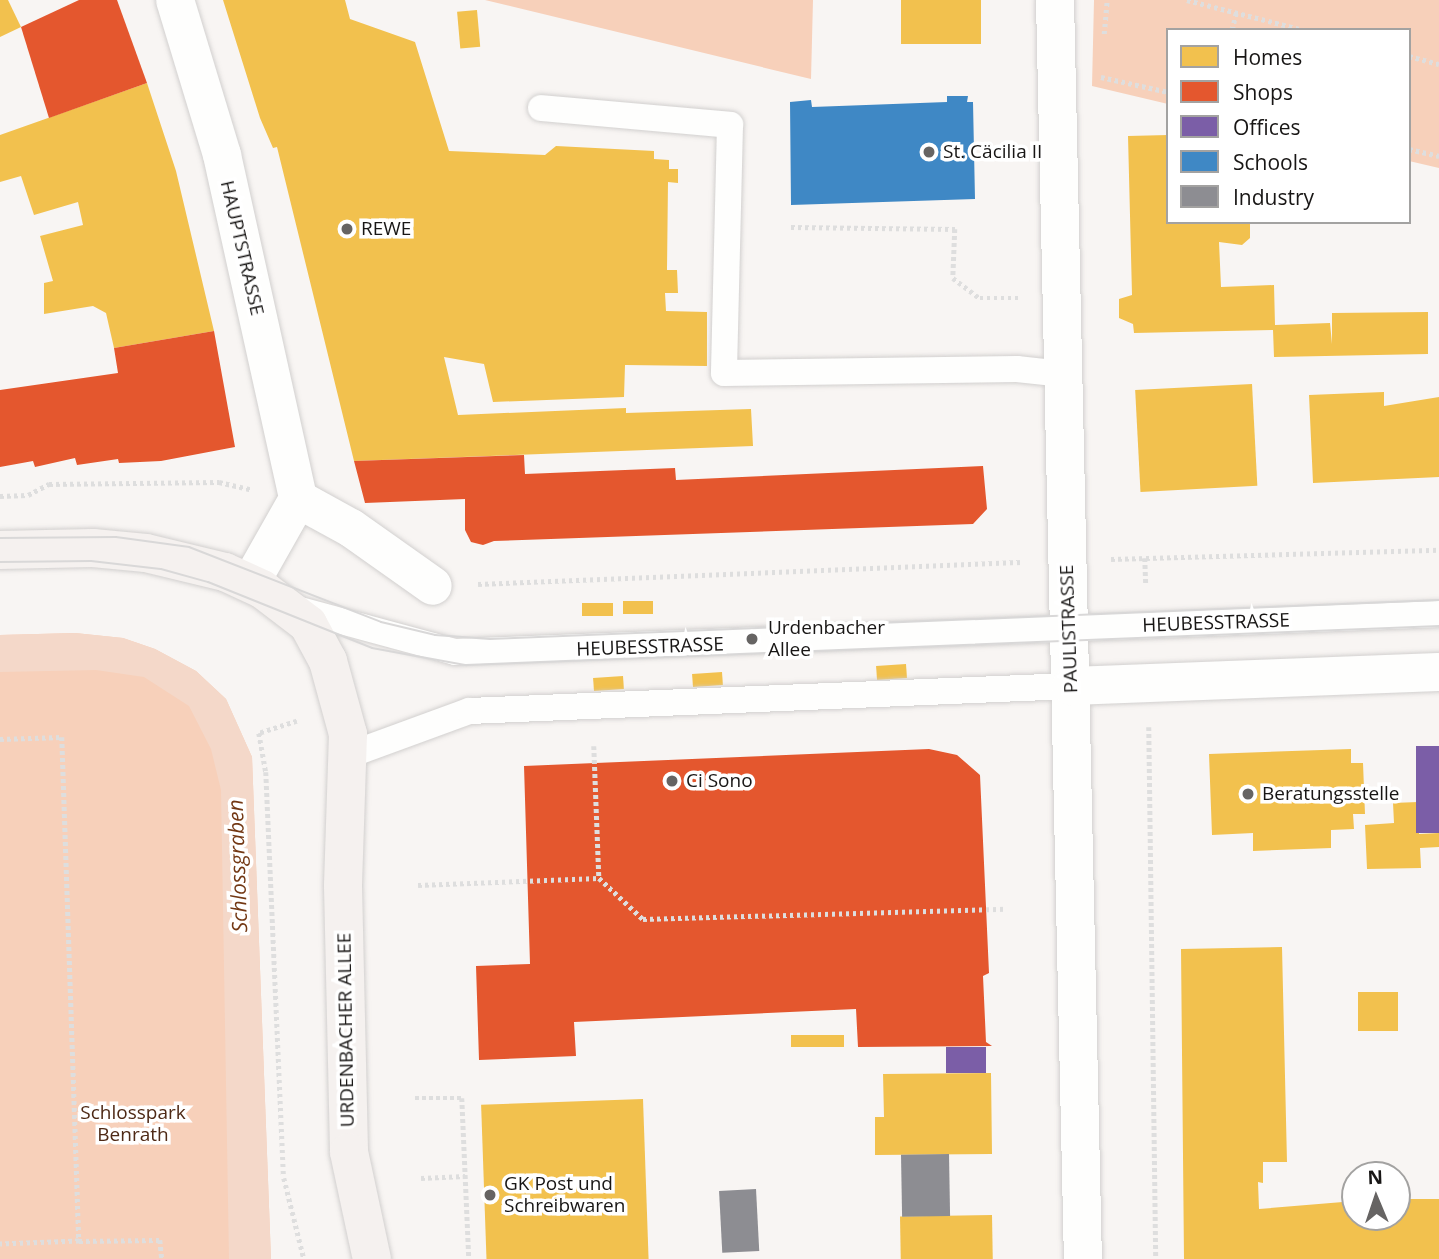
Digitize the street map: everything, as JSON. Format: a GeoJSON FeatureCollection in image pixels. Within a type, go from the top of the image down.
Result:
{"type":"FeatureCollection","features":[{"type":"Feature","properties":{"kind":"main road","name":"URDENBACHER ALLEE"},"geometry":{"type":"LineString","coordinates":[[0,550],[93,548],[146,553],[251,582],[308,624],[328,661],[348,734],[349,755],[343,886],[349,1152],[372,1259]]}},
{"type":"Feature","properties":{"kind":"street","name":"HAUPTSTRASSE"},"geometry":{"type":"LineString","coordinates":[[175,0],[222,155],[299,499]]}},
{"type":"Feature","properties":{"kind":"street","name":"PAULISTRASSE"},"geometry":{"type":"LineString","coordinates":[[1055,0],[1083,1259]]}},
{"type":"Feature","properties":{"kind":"street"},"geometry":{"type":"LineString","coordinates":[[251,582],[299,499],[351,528],[433,586]]}},
{"type":"Feature","properties":{"kind":"street"},"geometry":{"type":"LineString","coordinates":[[1071,686],[1439,672]]}},
{"type":"Feature","properties":{"kind":"lane"},"geometry":{"type":"LineString","coordinates":[[541,108],[730,125],[724,373],[1017,369],[1062,374]]}},
{"type":"Feature","properties":{"kind":"lane","name":"HEUBESSTRASSE"},"geometry":{"type":"LineString","coordinates":[[286,606],[455,652],[1439,614]]}},
{"type":"Feature","properties":{"kind":"lane"},"geometry":{"type":"LineString","coordinates":[[349,755],[469,711],[1071,686]]}},
{"type":"Feature","properties":{"kind":"path"},"geometry":{"type":"LineString","coordinates":[[1104,38],[1108,0]]}},
{"type":"Feature","properties":{"kind":"path"},"geometry":{"type":"LineString","coordinates":[[1186,0],[1296,28]]}},
{"type":"Feature","properties":{"kind":"path"},"geometry":{"type":"LineString","coordinates":[[1232,28],[1236,13]]}},
{"type":"Feature","properties":{"kind":"path"},"geometry":{"type":"LineString","coordinates":[[1411,57],[1439,64]]}},
{"type":"Feature","properties":{"kind":"path"},"geometry":{"type":"LineString","coordinates":[[1101,64],[1100,76],[1166,92]]}},
{"type":"Feature","properties":{"kind":"path"},"geometry":{"type":"LineString","coordinates":[[1411,149],[1439,156]]}},
{"type":"Feature","properties":{"kind":"path"},"geometry":{"type":"LineString","coordinates":[[791,227],[955,229],[953,278],[980,298],[1061,298]]}},
{"type":"Feature","properties":{"kind":"path"},"geometry":{"type":"LineString","coordinates":[[0,496],[28,495],[49,484],[219,482],[299,499]]}},
{"type":"Feature","properties":{"kind":"path"},"geometry":{"type":"LineString","coordinates":[[433,586],[1067,560],[1439,550]]}},
{"type":"Feature","properties":{"kind":"path"},"geometry":{"type":"LineString","coordinates":[[1145,558],[1146,590]]}},
{"type":"Feature","properties":{"kind":"path"},"geometry":{"type":"LineString","coordinates":[[1149,682],[1156,1259]]}},
{"type":"Feature","properties":{"kind":"path"},"geometry":{"type":"LineString","coordinates":[[283,725],[259,733],[266,772],[284,1178],[304,1259]]}},
{"type":"Feature","properties":{"kind":"path"},"geometry":{"type":"LineString","coordinates":[[0,739],[62,737],[79,1241]]}},
{"type":"Feature","properties":{"kind":"path"},"geometry":{"type":"LineString","coordinates":[[594,746],[599,878],[643,919],[1006,909]]}},
{"type":"Feature","properties":{"kind":"path"},"geometry":{"type":"LineString","coordinates":[[418,885],[599,878]]}},
{"type":"Feature","properties":{"kind":"path"},"geometry":{"type":"LineString","coordinates":[[415,1098],[462,1098],[469,1259]]}},
{"type":"Feature","properties":{"kind":"path"},"geometry":{"type":"LineString","coordinates":[[421,1178],[465,1176]]}},
{"type":"Feature","properties":{"kind":"path"},"geometry":{"type":"LineString","coordinates":[[0,1244],[160,1240],[162,1259]]}},
{"type":"Feature","properties":{"kind":"green space"},"geometry":{"type":"Polygon","coordinates":[[[485,0],[813,0],[811,79],[485,0]]]}},
{"type":"Feature","properties":{"kind":"green space"},"geometry":{"type":"Polygon","coordinates":[[[1094,0],[1439,0],[1439,168],[1411,161],[1411,28],[1166,28],[1166,104],[1092,86],[1094,0]]]}},
{"type":"Feature","properties":{"kind":"green space","name":"Schlosspark Benrath"},"geometry":{"type":"Polygon","coordinates":[[[75,633],[123,638],[155,649],[196,671],[226,699],[252,757],[271,1259],[0,1259],[0,635],[75,633]]]}},
{"type":"Feature","properties":{"kind":"water","name":"Schlossgraben"},"geometry":{"type":"Polygon","coordinates":[[[75,633],[123,638],[155,649],[196,671],[226,699],[252,757],[271,1259],[229,1259],[221,790],[211,749],[189,706],[144,677],[96,670],[0,672],[0,635],[75,633]]]}},
{"type":"Feature","properties":{"kind":"building: Homes"},"geometry":{"type":"Polygon","coordinates":[[[0,0],[8,0],[21,27],[0,37],[0,0]]]}},
{"type":"Feature","properties":{"kind":"building: Homes"},"geometry":{"type":"Polygon","coordinates":[[[223,0],[345,0],[350,19],[415,42],[449,151],[545,155],[556,146],[654,151],[654,159],[669,160],[669,169],[678,169],[678,183],[668,182],[667,270],[677,270],[678,293],[665,293],[666,311],[707,312],[707,366],[625,365],[624,397],[493,402],[484,364],[444,357],[458,415],[626,408],[626,413],[751,409],[753,446],[354,461],[277,147],[273,148],[260,118],[223,0]]]}},
{"type":"Feature","properties":{"kind":"building: Homes"},"geometry":{"type":"Polygon","coordinates":[[[901,0],[981,0],[981,44],[901,44],[901,0]]]}},
{"type":"Feature","properties":{"kind":"building: Homes"},"geometry":{"type":"Polygon","coordinates":[[[477,10],[480,47],[460,49],[457,12],[477,10]]]}},
{"type":"Feature","properties":{"kind":"building: Homes"},"geometry":{"type":"Polygon","coordinates":[[[147,83],[176,171],[214,331],[114,348],[106,313],[93,306],[44,314],[44,283],[53,281],[40,236],[83,225],[78,202],[34,215],[21,176],[0,182],[0,135],[147,83]]]}},
{"type":"Feature","properties":{"kind":"building: Homes"},"geometry":{"type":"Polygon","coordinates":[[[1166,135],[1166,224],[1250,224],[1250,238],[1242,245],[1219,242],[1221,287],[1274,285],[1275,325],[1330,323],[1332,344],[1332,313],[1428,312],[1428,354],[1274,357],[1273,330],[1134,333],[1133,324],[1119,318],[1119,299],[1132,295],[1128,136],[1166,135]]]}},
{"type":"Feature","properties":{"kind":"building: Homes"},"geometry":{"type":"Polygon","coordinates":[[[1252,384],[1257,486],[1140,492],[1135,390],[1252,384]]]}},
{"type":"Feature","properties":{"kind":"building: Homes"},"geometry":{"type":"Polygon","coordinates":[[[1384,392],[1384,406],[1439,397],[1439,477],[1313,483],[1309,395],[1384,392]]]}},
{"type":"Feature","properties":{"kind":"building: Homes"},"geometry":{"type":"Polygon","coordinates":[[[623,601],[653,601],[653,614],[623,614],[623,601]]]}},
{"type":"Feature","properties":{"kind":"building: Homes"},"geometry":{"type":"Polygon","coordinates":[[[582,603],[613,603],[613,616],[582,616],[582,603]]]}},
{"type":"Feature","properties":{"kind":"building: Homes"},"geometry":{"type":"Polygon","coordinates":[[[906,664],[907,678],[877,680],[876,666],[906,664]]]}},
{"type":"Feature","properties":{"kind":"building: Homes"},"geometry":{"type":"Polygon","coordinates":[[[722,672],[723,685],[693,687],[692,674],[722,672]]]}},
{"type":"Feature","properties":{"kind":"building: Homes"},"geometry":{"type":"Polygon","coordinates":[[[623,676],[624,689],[594,691],[593,678],[623,676]]]}},
{"type":"Feature","properties":{"kind":"building: Homes"},"geometry":{"type":"Polygon","coordinates":[[[1351,749],[1351,763],[1363,763],[1365,814],[1353,814],[1354,829],[1331,830],[1331,848],[1253,851],[1253,833],[1212,835],[1209,754],[1351,749]]]}},
{"type":"Feature","properties":{"kind":"building: Homes"},"geometry":{"type":"Polygon","coordinates":[[[1418,802],[1419,834],[1439,833],[1439,847],[1420,848],[1421,868],[1367,869],[1365,825],[1394,823],[1393,803],[1418,802]]]}},
{"type":"Feature","properties":{"kind":"building: Homes"},"geometry":{"type":"Polygon","coordinates":[[[1282,947],[1287,1162],[1263,1162],[1263,1183],[1258,1182],[1259,1209],[1341,1202],[1341,1231],[1411,1231],[1411,1199],[1439,1199],[1439,1259],[1184,1259],[1181,949],[1282,947]]]}},
{"type":"Feature","properties":{"kind":"building: Homes"},"geometry":{"type":"Polygon","coordinates":[[[1358,992],[1398,992],[1398,1031],[1358,1031],[1358,992]]]}},
{"type":"Feature","properties":{"kind":"building: Homes"},"geometry":{"type":"Polygon","coordinates":[[[791,1035],[844,1035],[844,1047],[791,1047],[791,1035]]]}},
{"type":"Feature","properties":{"kind":"building: Homes"},"geometry":{"type":"Polygon","coordinates":[[[991,1073],[992,1154],[875,1155],[875,1117],[884,1117],[883,1074],[991,1073]]]}},
{"type":"Feature","properties":{"kind":"building: Homes"},"geometry":{"type":"Polygon","coordinates":[[[643,1099],[649,1259],[486,1259],[481,1105],[643,1099]]]}},
{"type":"Feature","properties":{"kind":"building: Homes"},"geometry":{"type":"Polygon","coordinates":[[[992,1215],[993,1259],[901,1259],[900,1217],[992,1215]]]}},
{"type":"Feature","properties":{"kind":"building: Shops"},"geometry":{"type":"Polygon","coordinates":[[[79,0],[117,0],[147,83],[49,118],[21,27],[79,0]]]}},
{"type":"Feature","properties":{"kind":"building: Shops"},"geometry":{"type":"Polygon","coordinates":[[[214,331],[235,447],[161,461],[119,463],[118,459],[77,465],[75,458],[35,467],[33,461],[0,467],[0,390],[118,373],[114,348],[214,331]]]}},
{"type":"Feature","properties":{"kind":"building: Shops"},"geometry":{"type":"Polygon","coordinates":[[[524,455],[525,474],[675,468],[676,480],[983,466],[987,509],[973,524],[494,541],[483,545],[471,542],[465,530],[465,499],[365,503],[354,461],[524,455]]]}},
{"type":"Feature","properties":{"kind":"building: Shops"},"geometry":{"type":"Polygon","coordinates":[[[929,749],[957,755],[980,775],[989,973],[983,976],[986,1042],[992,1046],[858,1047],[856,1009],[574,1022],[576,1056],[479,1060],[476,966],[530,964],[524,766],[929,749]]]}},
{"type":"Feature","properties":{"kind":"building: Offices"},"geometry":{"type":"Polygon","coordinates":[[[1416,746],[1439,746],[1439,833],[1416,833],[1416,746]]]}},
{"type":"Feature","properties":{"kind":"building: Offices"},"geometry":{"type":"Polygon","coordinates":[[[946,1047],[986,1047],[986,1073],[946,1073],[946,1047]]]}},
{"type":"Feature","properties":{"kind":"building: Schools"},"geometry":{"type":"Polygon","coordinates":[[[947,96],[968,96],[967,102],[973,102],[975,199],[791,205],[790,102],[811,100],[812,107],[947,102],[947,96]]]}},
{"type":"Feature","properties":{"kind":"building: Industry"},"geometry":{"type":"Polygon","coordinates":[[[949,1154],[950,1216],[902,1217],[901,1155],[949,1154]]]}},
{"type":"Feature","properties":{"kind":"building: Industry"},"geometry":{"type":"Polygon","coordinates":[[[756,1189],[759,1251],[722,1253],[719,1191],[756,1189]]]}},
{"type":"Feature","properties":{"kind":"tram line"},"geometry":{"type":"LineString","coordinates":[[0,538],[116,537],[189,547],[381,622],[435,635],[490,639],[1439,600]]}},
{"type":"Feature","properties":{"kind":"tram line"},"geometry":{"type":"LineString","coordinates":[[0,562],[91,561],[161,569],[208,582],[372,648],[466,665],[1439,626]]}},
{"type":"Feature","properties":{"kind":"place","name":"St. Cäcilia II"},"geometry":{"type":"Point","coordinates":[929,152]}},
{"type":"Feature","properties":{"kind":"place","name":"REWE"},"geometry":{"type":"Point","coordinates":[347,229]}},
{"type":"Feature","properties":{"kind":"place","name":"Urdenbacher Allee"},"geometry":{"type":"Point","coordinates":[752,639]}},
{"type":"Feature","properties":{"kind":"place","name":"Ci Sono"},"geometry":{"type":"Point","coordinates":[672,781]}},
{"type":"Feature","properties":{"kind":"place","name":"Beratungsstelle"},"geometry":{"type":"Point","coordinates":[1248,794]}},
{"type":"Feature","properties":{"kind":"place","name":"GK Post und Schreibwaren"},"geometry":{"type":"Point","coordinates":[490,1195]}}]}
